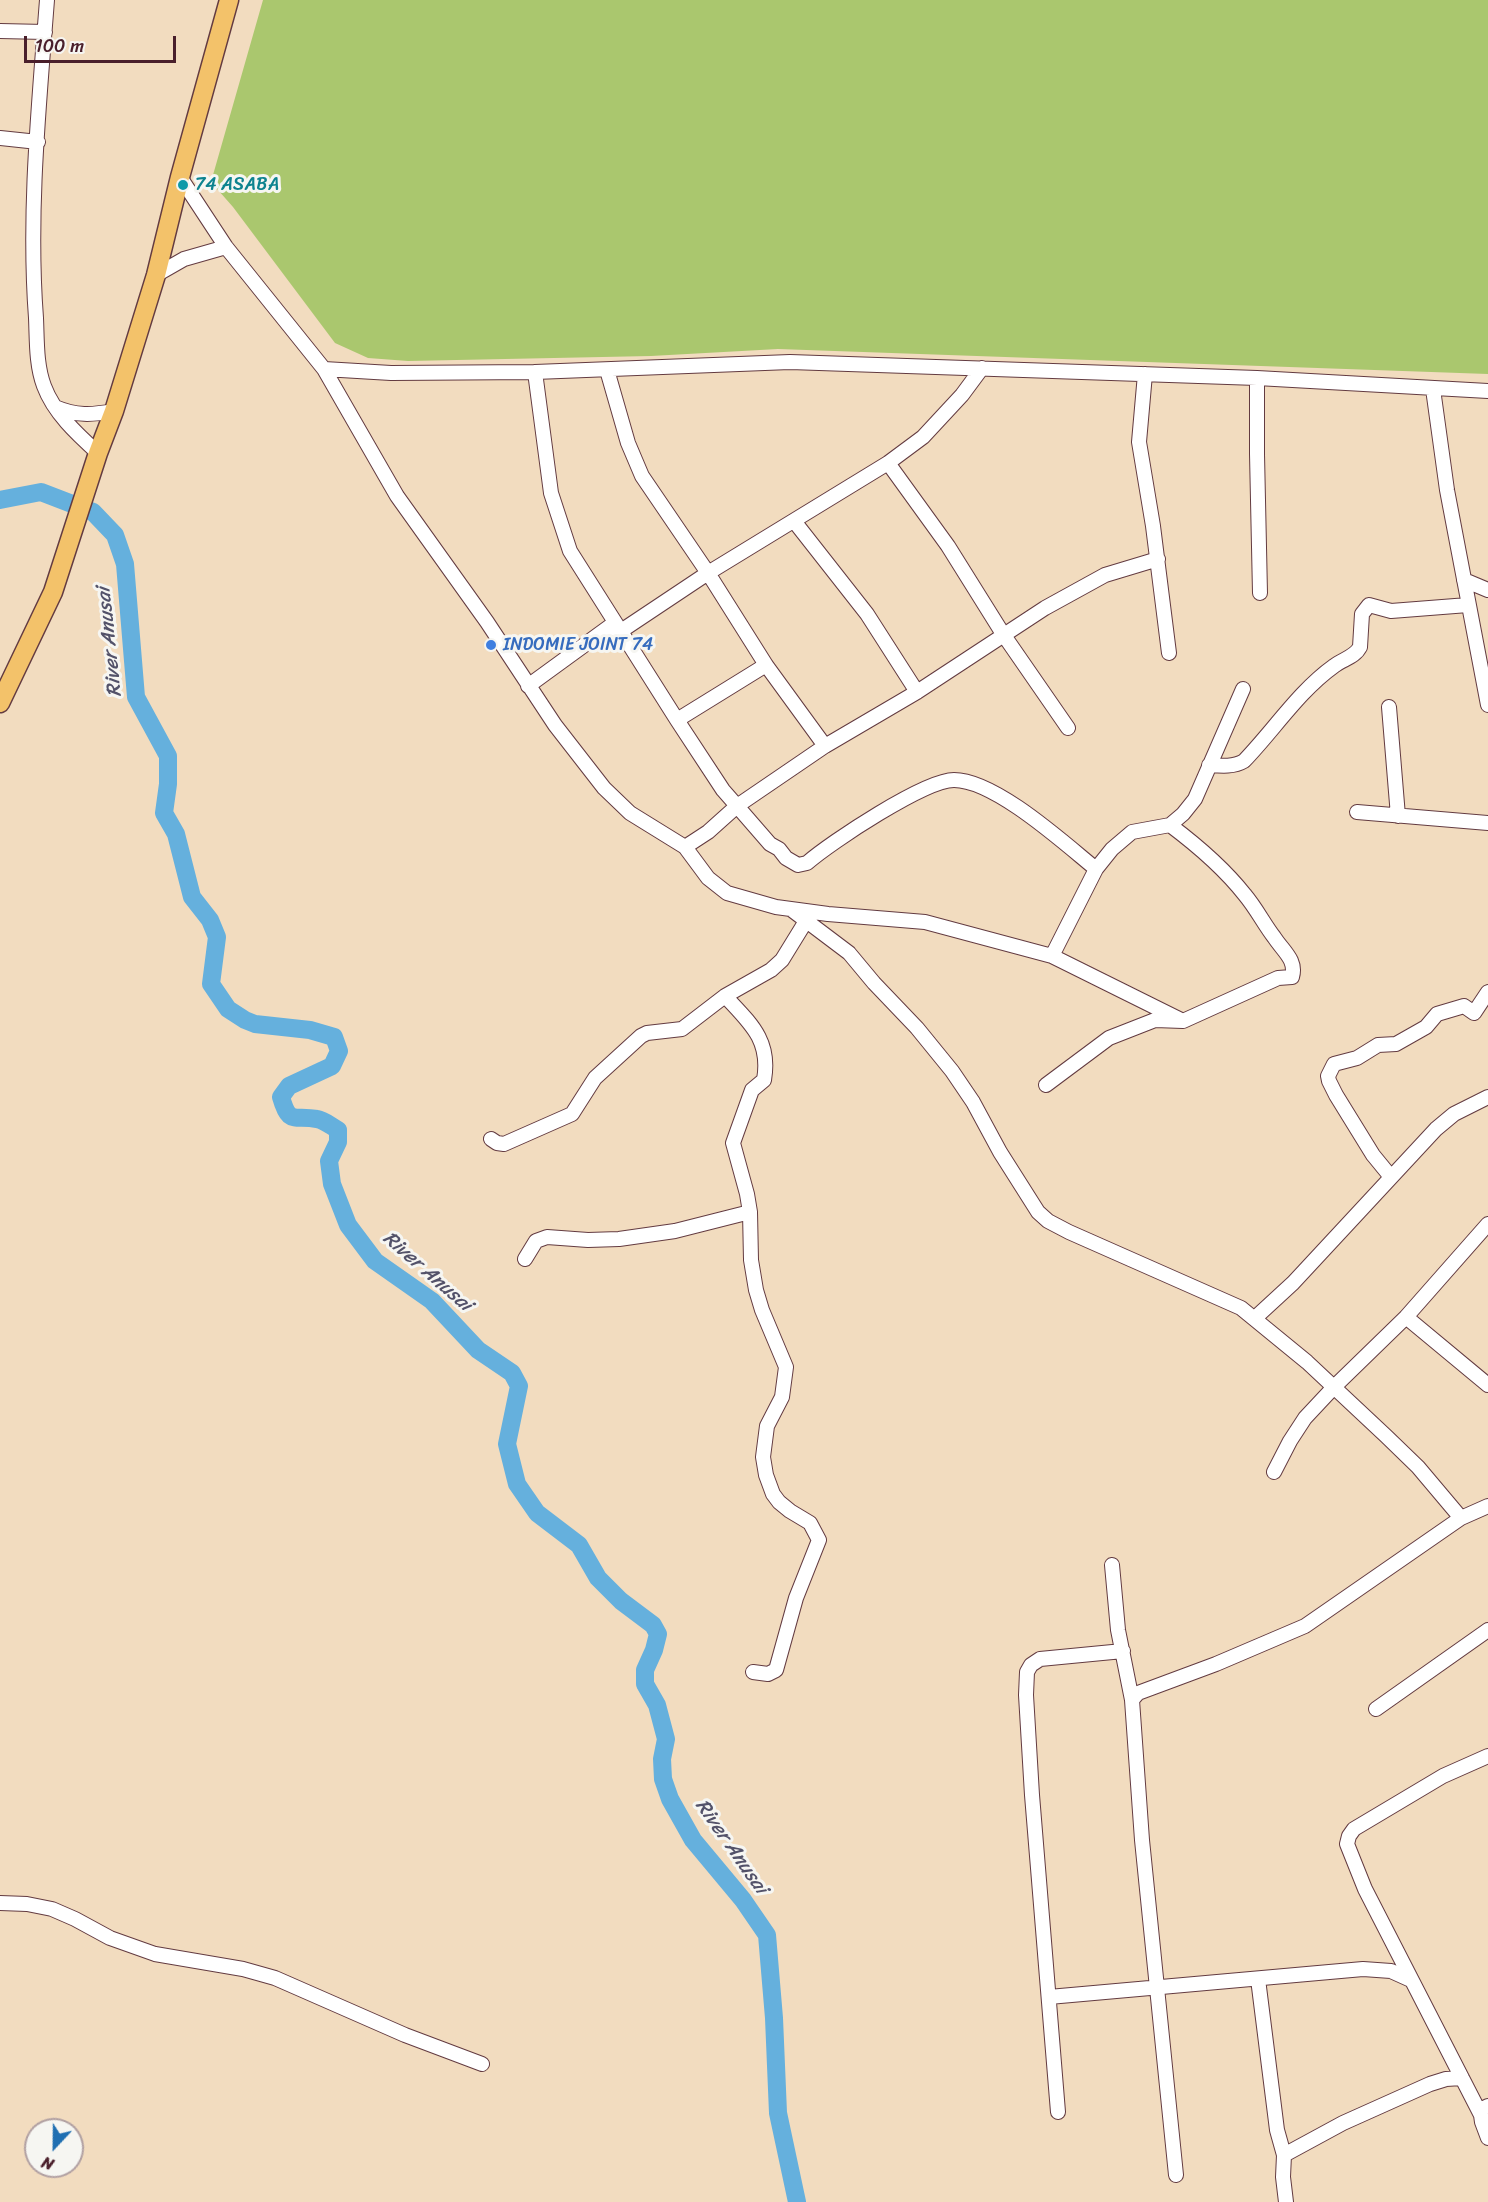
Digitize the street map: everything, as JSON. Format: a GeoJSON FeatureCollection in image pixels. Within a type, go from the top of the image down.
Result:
{"type":"FeatureCollection","features":[{"type":"Feature","properties":{"kind":"main road"},"geometry":{"type":"LineString","coordinates":[[0,703],[53,592],[88,481],[114,411],[156,275],[180,177],[229,0]]}},
{"type":"Feature","properties":{"kind":"street"},"geometry":{"type":"LineString","coordinates":[[47,0],[33,232],[34,296],[40,369],[44,386],[55,407],[78,435],[98,453]]}},
{"type":"Feature","properties":{"kind":"street"},"geometry":{"type":"LineString","coordinates":[[0,31],[45,32]]}},
{"type":"Feature","properties":{"kind":"street"},"geometry":{"type":"LineString","coordinates":[[0,138],[38,142]]}},
{"type":"Feature","properties":{"kind":"street"},"geometry":{"type":"LineString","coordinates":[[180,177],[226,247],[324,369],[398,496],[487,622],[566,740],[604,788],[630,813],[685,846],[708,878],[727,892],[776,907],[925,922],[1052,956],[1183,1021]]}},
{"type":"Feature","properties":{"kind":"street"},"geometry":{"type":"LineString","coordinates":[[156,275],[184,259],[226,247]]}},
{"type":"Feature","properties":{"kind":"street"},"geometry":{"type":"LineString","coordinates":[[324,369],[391,374],[536,372],[790,362],[1257,378],[1488,391]]}},
{"type":"Feature","properties":{"kind":"street"},"geometry":{"type":"LineString","coordinates":[[621,631],[708,573],[888,463],[923,437],[962,395],[982,368]]}},
{"type":"Feature","properties":{"kind":"street"},"geometry":{"type":"LineString","coordinates":[[607,369],[628,443],[642,476],[708,573],[766,665],[825,746]]}},
{"type":"Feature","properties":{"kind":"street"},"geometry":{"type":"LineString","coordinates":[[536,372],[551,493],[570,551],[723,790],[770,844],[792,863],[798,865],[807,862],[913,794],[941,782],[954,780],[968,783],[1009,801],[1044,826],[1096,869]]}},
{"type":"Feature","properties":{"kind":"street"},"geometry":{"type":"LineString","coordinates":[[1145,374],[1139,442],[1158,559],[1169,653]]}},
{"type":"Feature","properties":{"kind":"street"},"geometry":{"type":"LineString","coordinates":[[1257,378],[1260,593]]}},
{"type":"Feature","properties":{"kind":"street"},"geometry":{"type":"LineString","coordinates":[[1433,389],[1447,490],[1488,705]]}},
{"type":"Feature","properties":{"kind":"street"},"geometry":{"type":"LineString","coordinates":[[55,407],[70,413],[86,415],[114,411]]}},
{"type":"Feature","properties":{"kind":"street"},"geometry":{"type":"LineString","coordinates":[[888,463],[948,546],[1003,634],[1068,728]]}},
{"type":"Feature","properties":{"kind":"street"},"geometry":{"type":"LineString","coordinates":[[794,521],[867,614],[917,692]]}},
{"type":"Feature","properties":{"kind":"street"},"geometry":{"type":"LineString","coordinates":[[685,846],[708,832],[737,806],[825,746],[917,692],[1003,634],[1105,575],[1158,559]]}},
{"type":"Feature","properties":{"kind":"street"},"geometry":{"type":"LineString","coordinates":[[1464,580],[1488,590]]}},
{"type":"Feature","properties":{"kind":"street"},"geometry":{"type":"LineString","coordinates":[[1209,765],[1226,766],[1244,761],[1301,696],[1333,666],[1358,652],[1362,614],[1369,605],[1392,611],[1468,605]]}},
{"type":"Feature","properties":{"kind":"street"},"geometry":{"type":"LineString","coordinates":[[528,686],[609,627],[621,631]]}},
{"type":"Feature","properties":{"kind":"street"},"geometry":{"type":"LineString","coordinates":[[677,720],[766,665]]}},
{"type":"Feature","properties":{"kind":"street"},"geometry":{"type":"LineString","coordinates":[[1052,956],[1104,857],[1132,832],[1170,825],[1184,814],[1195,799],[1243,689]]}},
{"type":"Feature","properties":{"kind":"street"},"geometry":{"type":"LineString","coordinates":[[1389,707],[1398,816]]}},
{"type":"Feature","properties":{"kind":"street"},"geometry":{"type":"LineString","coordinates":[[1357,812],[1488,824]]}},
{"type":"Feature","properties":{"kind":"street"},"geometry":{"type":"LineString","coordinates":[[1046,1085],[1109,1038],[1155,1020],[1183,1021],[1278,978],[1292,977],[1293,962],[1246,896],[1201,848],[1170,825]]}},
{"type":"Feature","properties":{"kind":"street"},"geometry":{"type":"LineString","coordinates":[[790,909],[849,953],[917,1028],[974,1102],[1000,1152],[1043,1216],[1070,1232],[1231,1302],[1255,1318],[1334,1387],[1418,1467],[1461,1518]]}},
{"type":"Feature","properties":{"kind":"street"},"geometry":{"type":"LineString","coordinates":[[491,1139],[504,1144],[572,1114],[596,1078],[641,1036],[647,1033],[682,1029],[725,996],[778,965],[806,921]]}},
{"type":"Feature","properties":{"kind":"street"},"geometry":{"type":"LineString","coordinates":[[1391,1177],[1373,1155],[1336,1095],[1328,1076],[1334,1064],[1357,1058],[1378,1045],[1396,1044],[1426,1027],[1437,1014],[1464,1006],[1474,1013],[1488,992]]}},
{"type":"Feature","properties":{"kind":"street"},"geometry":{"type":"LineString","coordinates":[[725,996],[753,1025],[766,1055],[764,1080],[752,1090],[733,1143],[744,1176],[750,1212],[751,1260],[756,1290],[786,1367],[782,1397],[767,1426],[764,1440],[763,1457],[766,1475],[769,1486],[779,1502],[810,1523],[819,1540],[796,1598],[776,1670],[768,1674],[753,1672]]}},
{"type":"Feature","properties":{"kind":"street"},"geometry":{"type":"LineString","coordinates":[[1255,1318],[1293,1283],[1436,1129],[1454,1114],[1488,1097]]}},
{"type":"Feature","properties":{"kind":"street"},"geometry":{"type":"LineString","coordinates":[[525,1259],[536,1241],[547,1237],[588,1240],[620,1239],[675,1231],[750,1212]]}},
{"type":"Feature","properties":{"kind":"street"},"geometry":{"type":"LineString","coordinates":[[1274,1472],[1305,1418],[1485,1234]]}},
{"type":"Feature","properties":{"kind":"street"},"geometry":{"type":"LineString","coordinates":[[1406,1317],[1488,1385]]}},
{"type":"Feature","properties":{"kind":"street"},"geometry":{"type":"LineString","coordinates":[[1132,1700],[1138,1693],[1216,1664],[1305,1626],[1461,1518],[1488,1506]]}},
{"type":"Feature","properties":{"kind":"street"},"geometry":{"type":"LineString","coordinates":[[1112,1565],[1132,1700],[1141,1828],[1176,2175]]}},
{"type":"Feature","properties":{"kind":"street"},"geometry":{"type":"LineString","coordinates":[[1376,1709],[1488,1630]]}},
{"type":"Feature","properties":{"kind":"street"},"geometry":{"type":"LineString","coordinates":[[1058,2112],[1048,2017],[1049,1997],[1031,1784],[1026,1695],[1028,1672],[1031,1665],[1040,1659],[1123,1651]]}},
{"type":"Feature","properties":{"kind":"street"},"geometry":{"type":"LineString","coordinates":[[1488,1756],[1443,1776],[1354,1829],[1347,1844],[1411,1980],[1462,2078],[1484,2110],[1488,2138]]}},
{"type":"Feature","properties":{"kind":"street"},"geometry":{"type":"LineString","coordinates":[[0,1902],[52,1909],[110,1938],[155,1954],[243,1969],[275,1978],[405,2035],[482,2064]]}},
{"type":"Feature","properties":{"kind":"street"},"geometry":{"type":"LineString","coordinates":[[1049,1997],[1363,1969],[1391,1971],[1411,1980]]}},
{"type":"Feature","properties":{"kind":"street"},"geometry":{"type":"LineString","coordinates":[[1258,1979],[1277,2130],[1284,2155],[1282,2177],[1286,2202]]}},
{"type":"Feature","properties":{"kind":"street"},"geometry":{"type":"LineString","coordinates":[[1284,2155],[1343,2123],[1430,2084],[1446,2079],[1462,2078]]}},
{"type":"Feature","properties":{"kind":"green space"},"geometry":{"type":"Polygon","coordinates":[[[263,0],[1488,0],[1488,374],[778,349],[651,356],[408,361],[368,358],[335,343],[233,207],[211,182],[263,0]]]}},
{"type":"Feature","properties":{"kind":"waterway","name":"River Anusai"},"geometry":{"type":"LineString","coordinates":[[0,500],[41,492],[93,512],[115,535],[125,564],[136,697],[168,756],[168,784],[164,813],[176,834],[192,897],[210,920],[217,937],[211,984],[228,1009],[245,1020],[255,1024],[310,1030],[334,1037],[339,1051],[332,1066],[289,1086],[281,1097],[287,1112],[293,1117],[320,1120],[338,1130],[338,1142],[329,1161],[332,1184],[348,1225],[375,1261],[432,1301],[478,1350],[512,1373],[519,1386],[507,1444],[517,1484],[537,1513],[579,1545],[598,1578],[621,1601],[653,1625],[658,1634],[645,1670],[645,1684],[657,1705],[666,1739],[662,1759],[663,1779],[670,1799],[693,1840],[743,1900],[767,1935],[774,2018],[778,2113],[797,2202]]}},
{"type":"Feature","properties":{"kind":"place","name":"74 ASABA"},"geometry":{"type":"Point","coordinates":[183,185]}},
{"type":"Feature","properties":{"kind":"place","name":"INDOMIE JOINT 74"},"geometry":{"type":"Point","coordinates":[491,645]}}]}
